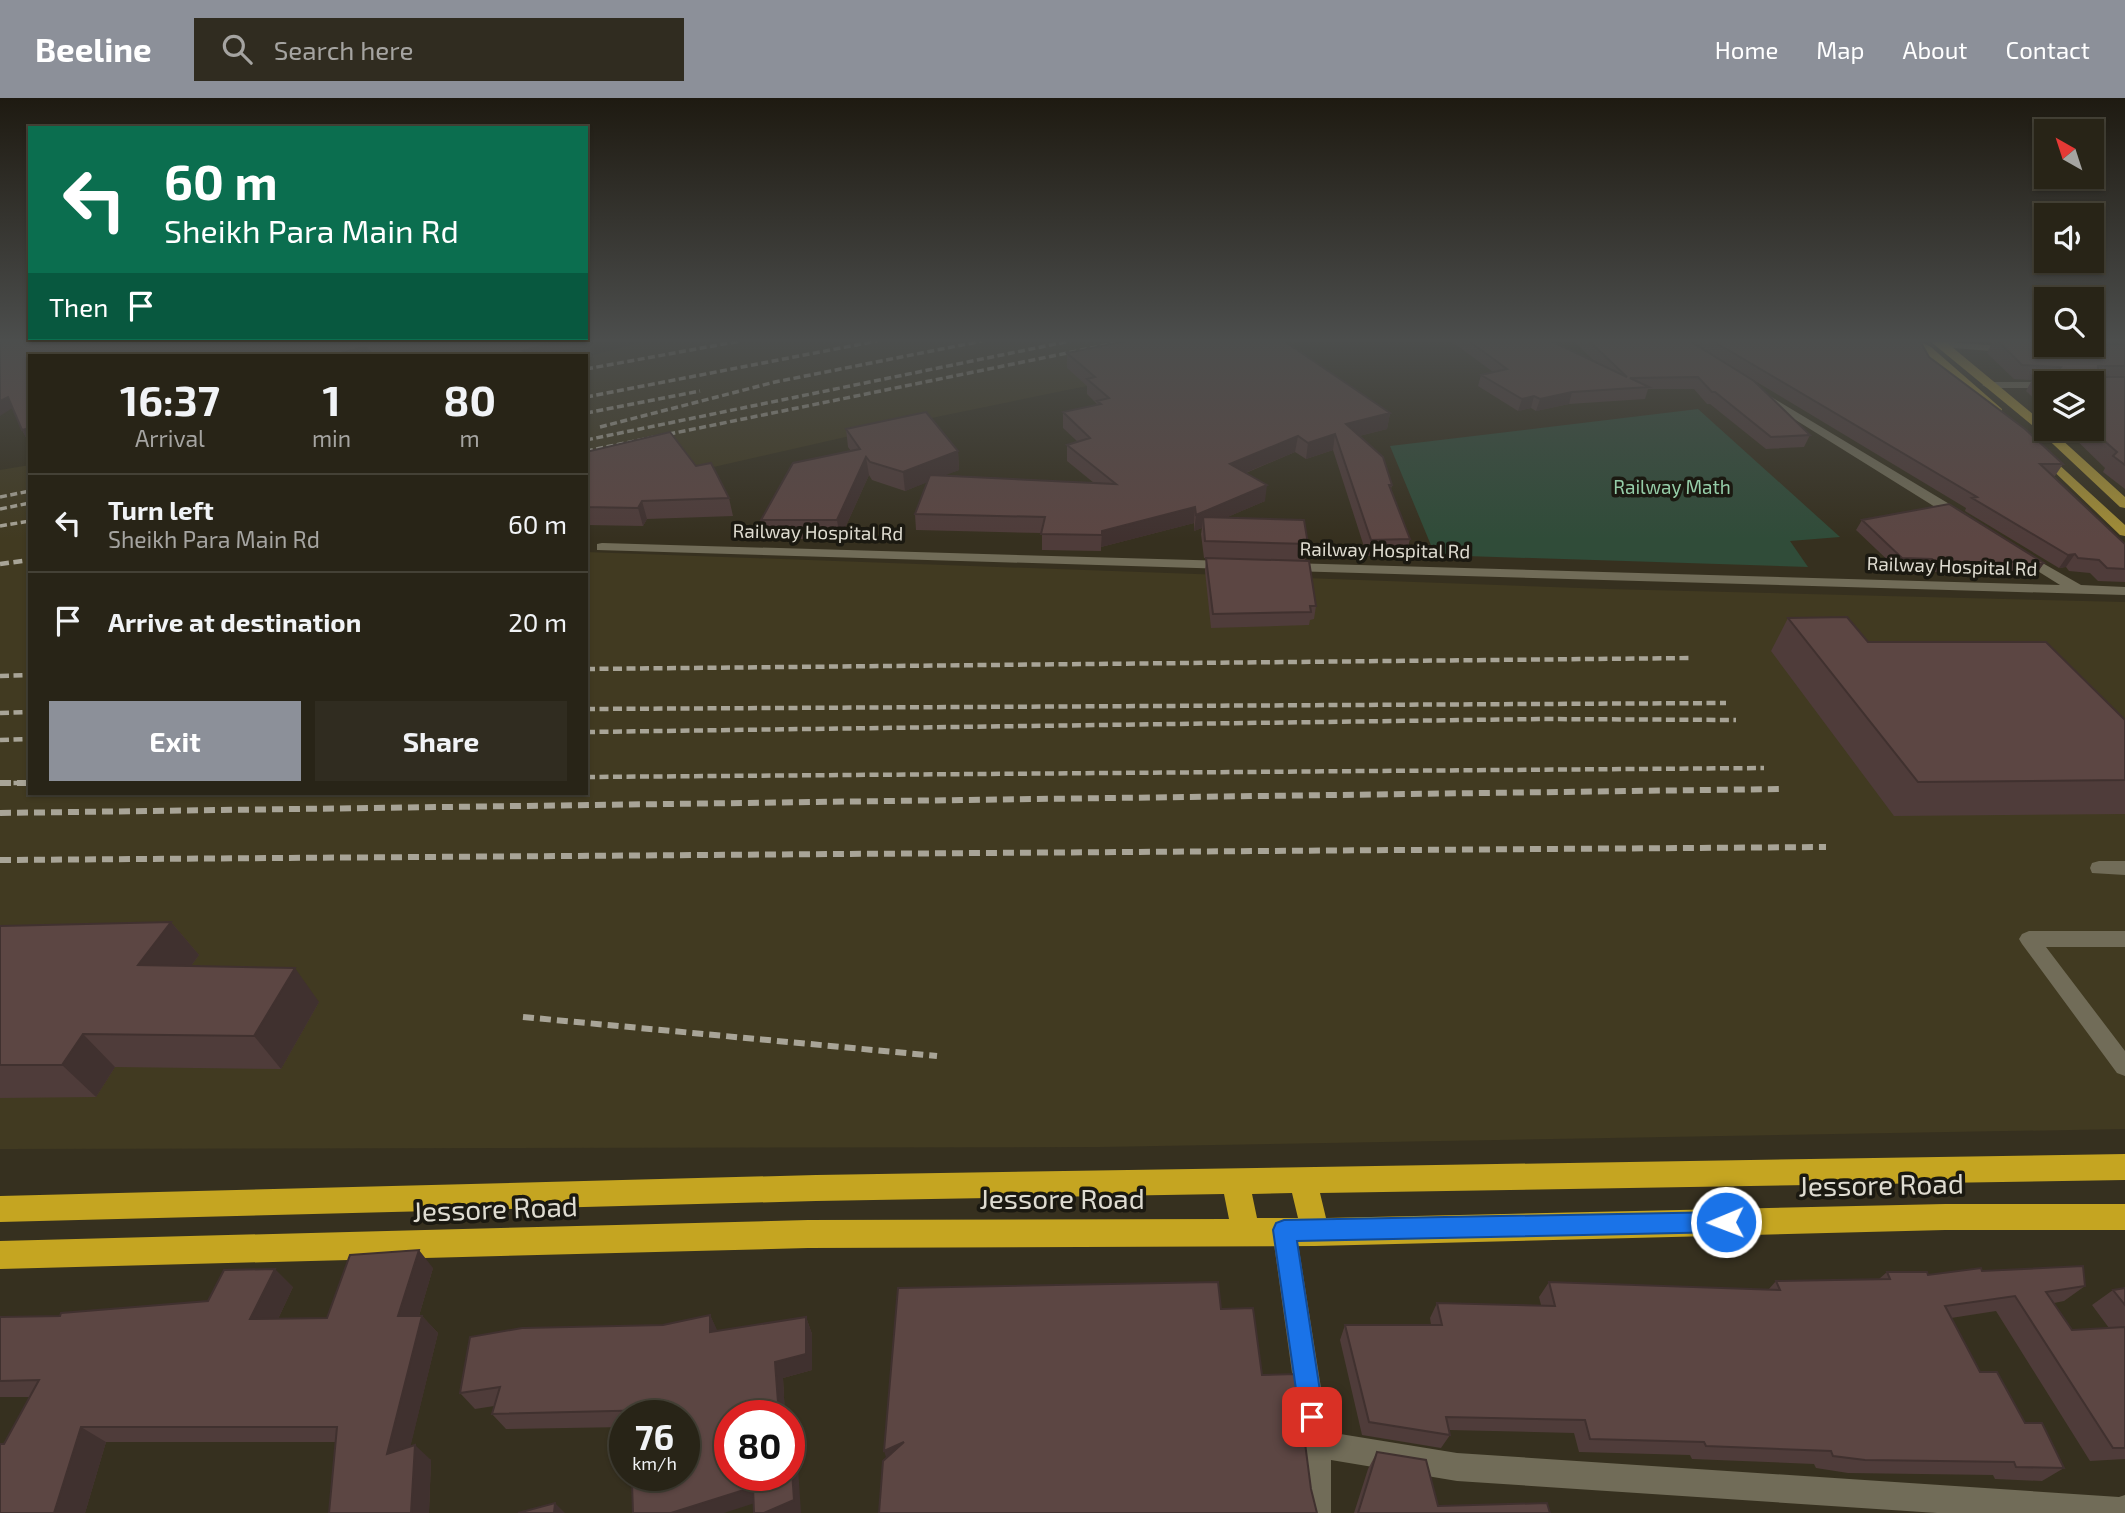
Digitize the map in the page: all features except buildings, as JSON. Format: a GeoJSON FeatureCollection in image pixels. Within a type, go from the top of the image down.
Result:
{"type":"FeatureCollection","features":[{"type":"Feature","properties":{"kind":"highway"},"geometry":{"type":"LineString","coordinates":[[0,1209],[816,1188],[2125,1167]]}},
{"type":"Feature","properties":{"kind":"highway"},"geometry":{"type":"LineString","coordinates":[[1303,1180],[1315,1231]]}},
{"type":"Feature","properties":{"kind":"highway"},"geometry":{"type":"LineString","coordinates":[[1235,1181],[1246,1232]]}},
{"type":"Feature","properties":{"kind":"highway","name":"Jessore Road"},"geometry":{"type":"LineString","coordinates":[[0,1255],[808,1234],[1246,1232],[1945,1217],[2125,1217]]}},
{"type":"Feature","properties":{"kind":"main road"},"geometry":{"type":"LineString","coordinates":[[1994,407],[2007,419]]}},
{"type":"Feature","properties":{"kind":"main road"},"geometry":{"type":"LineString","coordinates":[[2016,407],[2125,505]]}},
{"type":"Feature","properties":{"kind":"main road"},"geometry":{"type":"LineString","coordinates":[[2036,447],[2125,532]]}},
{"type":"Feature","properties":{"kind":"street"},"geometry":{"type":"LineString","coordinates":[[1784,407],[1971,524]]}},
{"type":"Feature","properties":{"kind":"street"},"geometry":{"type":"LineString","coordinates":[[2006,546],[2080,590]]}},
{"type":"Feature","properties":{"kind":"street","name":"Railway Hospital Rd"},"geometry":{"type":"LineString","coordinates":[[602,547],[1241,565]]}},
{"type":"Feature","properties":{"kind":"street","name":"Railway Hospital Rd"},"geometry":{"type":"LineString","coordinates":[[1269,566],[2125,591]]}},
{"type":"Feature","properties":{"kind":"street"},"geometry":{"type":"LineString","coordinates":[[2099,868],[2125,868]]}},
{"type":"Feature","properties":{"kind":"street"},"geometry":{"type":"LineString","coordinates":[[2125,939],[2029,939],[2125,1067]]}},
{"type":"Feature","properties":{"kind":"street"},"geometry":{"type":"LineString","coordinates":[[1284,1230],[1316,1444],[1319,1477],[1317,1513]]}},
{"type":"Feature","properties":{"kind":"street"},"geometry":{"type":"LineString","coordinates":[[1316,1444],[1457,1467],[2119,1511],[2125,1509]]}},
{"type":"Feature","properties":{"kind":"shaded area"},"geometry":{"type":"Polygon","coordinates":[[[588,407],[985,407],[588,496],[588,407]]]}},
{"type":"Feature","properties":{"kind":"shaded area"},"geometry":{"type":"Polygon","coordinates":[[[28,465],[28,795],[588,795],[588,552],[1608,589],[2125,602],[2125,1129],[1100,1147],[0,1149],[0,470],[28,465]]]}},
{"type":"Feature","properties":{"kind":"green space","name":"Railway Math"},"geometry":{"type":"Polygon","coordinates":[[[1698,409],[1840,537],[1790,541],[1808,567],[1435,555],[1390,446],[1698,409]]]}},
{"type":"Feature","properties":{"kind":"railway"},"geometry":{"type":"LineString","coordinates":[[588,413],[617,407]]}},
{"type":"Feature","properties":{"kind":"railway"},"geometry":{"type":"LineString","coordinates":[[600,427],[678,407]]}},
{"type":"Feature","properties":{"kind":"railway"},"geometry":{"type":"LineString","coordinates":[[588,440],[747,407]]}},
{"type":"Feature","properties":{"kind":"railway"},"geometry":{"type":"LineString","coordinates":[[588,451],[802,407]]}},
{"type":"Feature","properties":{"kind":"railway"},"geometry":{"type":"LineString","coordinates":[[0,497],[28,491]]}},
{"type":"Feature","properties":{"kind":"railway"},"geometry":{"type":"LineString","coordinates":[[0,509],[28,503]]}},
{"type":"Feature","properties":{"kind":"railway"},"geometry":{"type":"LineString","coordinates":[[0,526],[28,521]]}},
{"type":"Feature","properties":{"kind":"railway"},"geometry":{"type":"LineString","coordinates":[[0,564],[28,560]]}},
{"type":"Feature","properties":{"kind":"railway"},"geometry":{"type":"LineString","coordinates":[[588,669],[1692,658]]}},
{"type":"Feature","properties":{"kind":"railway"},"geometry":{"type":"LineString","coordinates":[[0,676],[28,675]]}},
{"type":"Feature","properties":{"kind":"railway"},"geometry":{"type":"LineString","coordinates":[[588,709],[1726,703]]}},
{"type":"Feature","properties":{"kind":"railway"},"geometry":{"type":"LineString","coordinates":[[0,713],[28,712]]}},
{"type":"Feature","properties":{"kind":"railway"},"geometry":{"type":"LineString","coordinates":[[588,732],[1541,719],[1736,720]]}},
{"type":"Feature","properties":{"kind":"railway"},"geometry":{"type":"LineString","coordinates":[[0,740],[28,739]]}},
{"type":"Feature","properties":{"kind":"railway"},"geometry":{"type":"LineString","coordinates":[[588,777],[1764,768]]}},
{"type":"Feature","properties":{"kind":"railway"},"geometry":{"type":"LineString","coordinates":[[0,783],[28,783]]}},
{"type":"Feature","properties":{"kind":"railway"},"geometry":{"type":"LineString","coordinates":[[0,813],[1779,789]]}},
{"type":"Feature","properties":{"kind":"railway"},"geometry":{"type":"LineString","coordinates":[[0,860],[1826,847]]}},
{"type":"Feature","properties":{"kind":"railway"},"geometry":{"type":"LineString","coordinates":[[523,1017],[937,1056]]}},
{"type":"Feature","properties":{"kind":"route"},"geometry":{"type":"LineString","coordinates":[[1312,1417],[1284,1230],[1726,1222]]}}]}
